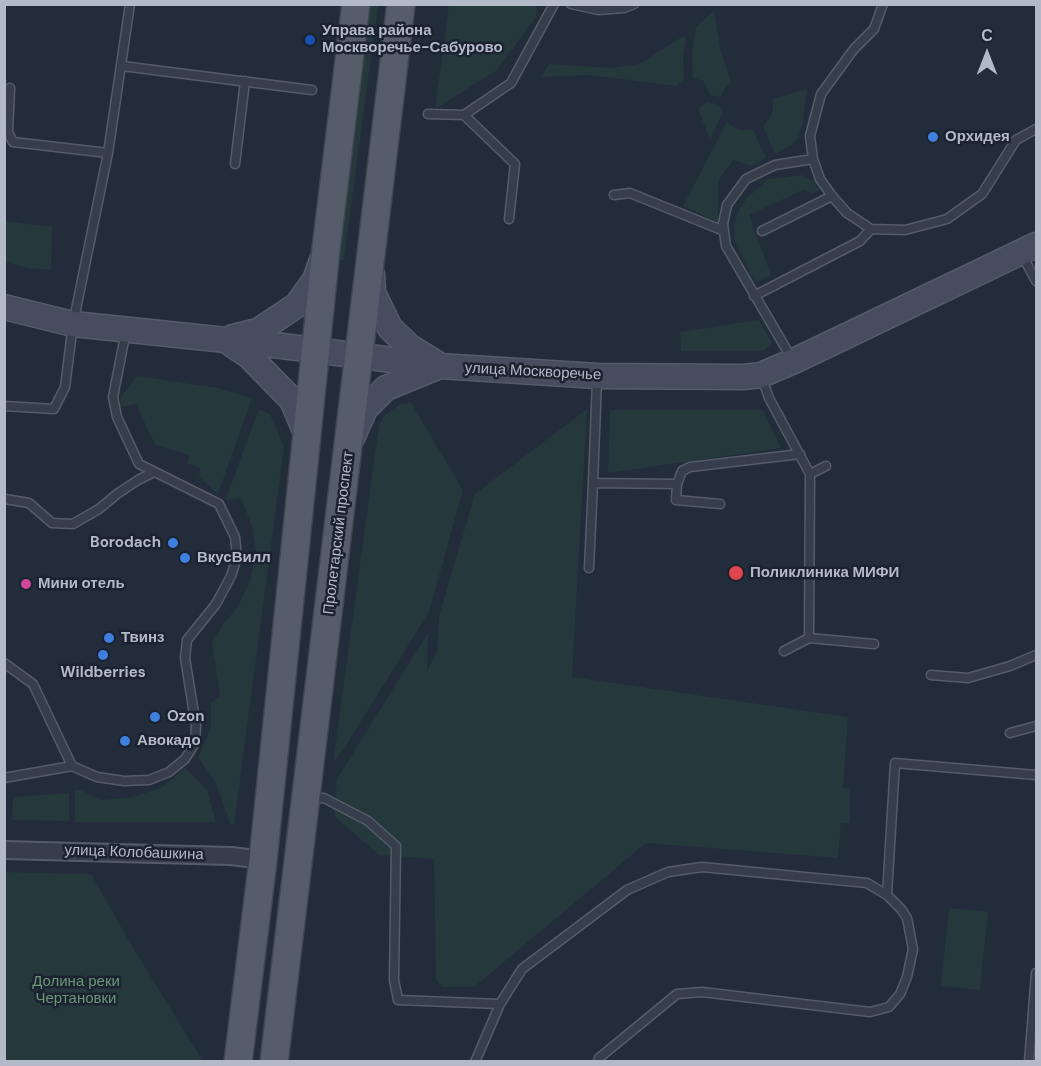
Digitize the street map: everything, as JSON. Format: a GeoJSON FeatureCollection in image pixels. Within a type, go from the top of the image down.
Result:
{"type":"FeatureCollection","features":[{"type":"Feature","properties":{"kind":"main road"},"geometry":{"type":"LineString","coordinates":[[238,1062],[264,860],[326,249],[356,4]]}},
{"type":"Feature","properties":{"kind":"main road","name":"Пролетарский проспект"},"geometry":{"type":"LineString","coordinates":[[274,1062],[401,4]]}},
{"type":"Feature","properties":{"kind":"main road"},"geometry":{"type":"LineString","coordinates":[[225,340],[258,331],[297,305],[315,280],[326,249]]}},
{"type":"Feature","properties":{"kind":"main road","name":"улица Москворечье"},"geometry":{"type":"LineString","coordinates":[[4,307],[74,324],[440,366],[597,376],[710,378],[761,375],[1029,249]]}},
{"type":"Feature","properties":{"kind":"main road"},"geometry":{"type":"LineString","coordinates":[[370,254],[373,293],[390,328],[410,347],[440,366]]}},
{"type":"Feature","properties":{"kind":"main road"},"geometry":{"type":"LineString","coordinates":[[225,340],[249,356],[292,400],[308,438]]}},
{"type":"Feature","properties":{"kind":"main road"},"geometry":{"type":"LineString","coordinates":[[349,443],[365,410],[386,388],[440,366]]}},
{"type":"Feature","properties":{"kind":"street","name":"улица Колобашкина"},"geometry":{"type":"LineString","coordinates":[[4,850],[231,856],[264,860]]}},
{"type":"Feature","properties":{"kind":"lane"},"geometry":{"type":"LineString","coordinates":[[4,406],[54,409],[65,387],[74,324],[108,153],[130,4]]}},
{"type":"Feature","properties":{"kind":"lane"},"geometry":{"type":"LineString","coordinates":[[428,114],[464,115],[511,82],[554,4]]}},
{"type":"Feature","properties":{"kind":"lane"},"geometry":{"type":"LineString","coordinates":[[571,4],[598,10],[624,8],[634,4]]}},
{"type":"Feature","properties":{"kind":"lane"},"geometry":{"type":"LineString","coordinates":[[883,4],[874,29],[854,49],[821,94],[810,136],[813,159],[820,179],[847,213],[871,229],[905,230],[947,219],[982,194],[1016,140],[1036,129]]}},
{"type":"Feature","properties":{"kind":"lane"},"geometry":{"type":"LineString","coordinates":[[122,66],[312,90]]}},
{"type":"Feature","properties":{"kind":"lane"},"geometry":{"type":"LineString","coordinates":[[235,164],[245,81]]}},
{"type":"Feature","properties":{"kind":"lane"},"geometry":{"type":"LineString","coordinates":[[10,88],[8,132],[13,142],[108,153]]}},
{"type":"Feature","properties":{"kind":"lane"},"geometry":{"type":"LineString","coordinates":[[464,115],[515,164],[509,219]]}},
{"type":"Feature","properties":{"kind":"lane"},"geometry":{"type":"LineString","coordinates":[[794,361],[726,246],[723,224],[727,206],[746,179],[775,165],[813,159]]}},
{"type":"Feature","properties":{"kind":"lane"},"geometry":{"type":"LineString","coordinates":[[615,195],[630,193],[724,231]]}},
{"type":"Feature","properties":{"kind":"lane"},"geometry":{"type":"LineString","coordinates":[[762,231],[832,196]]}},
{"type":"Feature","properties":{"kind":"lane"},"geometry":{"type":"LineString","coordinates":[[754,296],[860,241],[871,229]]}},
{"type":"Feature","properties":{"kind":"lane"},"geometry":{"type":"LineString","coordinates":[[1029,249],[1036,281]]}},
{"type":"Feature","properties":{"kind":"lane"},"geometry":{"type":"LineString","coordinates":[[4,778],[72,766],[97,777],[124,781],[149,780],[169,772],[185,759],[195,743],[196,726],[185,658],[187,640],[216,604],[231,576],[237,557],[235,537],[219,504],[139,464],[117,417],[113,397],[126,330]]}},
{"type":"Feature","properties":{"kind":"lane"},"geometry":{"type":"LineString","coordinates":[[761,375],[769,398],[810,474],[809,638]]}},
{"type":"Feature","properties":{"kind":"lane"},"geometry":{"type":"LineString","coordinates":[[589,568],[597,376]]}},
{"type":"Feature","properties":{"kind":"lane"},"geometry":{"type":"LineString","coordinates":[[720,504],[676,500],[677,484],[682,471],[690,467],[800,454]]}},
{"type":"Feature","properties":{"kind":"lane"},"geometry":{"type":"LineString","coordinates":[[810,474],[826,466]]}},
{"type":"Feature","properties":{"kind":"lane"},"geometry":{"type":"LineString","coordinates":[[5,499],[29,503],[52,523],[73,524],[99,509],[138,480],[154,472]]}},
{"type":"Feature","properties":{"kind":"lane"},"geometry":{"type":"LineString","coordinates":[[593,483],[677,484]]}},
{"type":"Feature","properties":{"kind":"lane"},"geometry":{"type":"LineString","coordinates":[[784,651],[809,638],[874,645]]}},
{"type":"Feature","properties":{"kind":"lane"},"geometry":{"type":"LineString","coordinates":[[931,675],[968,678],[1010,666],[1036,655]]}},
{"type":"Feature","properties":{"kind":"lane"},"geometry":{"type":"LineString","coordinates":[[4,663],[33,684],[72,766]]}},
{"type":"Feature","properties":{"kind":"lane"},"geometry":{"type":"LineString","coordinates":[[1010,733],[1036,726]]}},
{"type":"Feature","properties":{"kind":"lane"},"geometry":{"type":"LineString","coordinates":[[887,895],[895,763],[1036,776]]}},
{"type":"Feature","properties":{"kind":"lane"},"geometry":{"type":"LineString","coordinates":[[307,799],[324,798],[368,821],[396,846],[394,980],[398,1000],[500,1004]]}},
{"type":"Feature","properties":{"kind":"lane"},"geometry":{"type":"LineString","coordinates":[[475,1062],[500,1004],[522,969],[627,890],[668,872],[702,867],[867,883],[887,895],[902,909],[907,918],[913,949],[907,977],[900,994],[890,1007],[870,1012],[702,992],[677,994],[599,1058],[598,1062]]}},
{"type":"Feature","properties":{"kind":"lane"},"geometry":{"type":"LineString","coordinates":[[1029,1062],[1036,974]]}},
{"type":"Feature","properties":{"kind":"green space"},"geometry":{"type":"Polygon","coordinates":[[[536,4],[537,7],[536,17],[496,71],[435,109],[449,5],[536,4]]]}},
{"type":"Feature","properties":{"kind":"green space"},"geometry":{"type":"Polygon","coordinates":[[[370,5],[378,5],[344,260],[336,260],[370,5]]]}},
{"type":"Feature","properties":{"kind":"green space"},"geometry":{"type":"Polygon","coordinates":[[[714,10],[720,48],[731,82],[723,90],[721,97],[710,95],[704,81],[693,78],[692,55],[696,27],[714,10]]]}},
{"type":"Feature","properties":{"kind":"green space"},"geometry":{"type":"Polygon","coordinates":[[[682,37],[686,38],[683,55],[684,79],[676,86],[590,75],[541,77],[549,64],[612,68],[639,64],[682,37]]]}},
{"type":"Feature","properties":{"kind":"green space"},"geometry":{"type":"Polygon","coordinates":[[[807,89],[802,127],[798,138],[790,146],[775,154],[763,126],[770,118],[773,99],[807,89]]]}},
{"type":"Feature","properties":{"kind":"green space"},"geometry":{"type":"Polygon","coordinates":[[[707,102],[719,105],[723,113],[710,139],[698,109],[707,102]]]}},
{"type":"Feature","properties":{"kind":"green space"},"geometry":{"type":"Polygon","coordinates":[[[727,122],[740,130],[753,130],[766,158],[752,166],[733,160],[718,181],[718,222],[683,206],[727,122]]]}},
{"type":"Feature","properties":{"kind":"green space"},"geometry":{"type":"Polygon","coordinates":[[[802,175],[814,181],[819,190],[812,194],[805,189],[749,215],[771,275],[755,283],[735,243],[734,225],[739,209],[747,198],[768,179],[802,175]]]}},
{"type":"Feature","properties":{"kind":"green space"},"geometry":{"type":"Polygon","coordinates":[[[4,221],[52,227],[51,270],[28,268],[5,262],[4,221]]]}},
{"type":"Feature","properties":{"kind":"green space"},"geometry":{"type":"Polygon","coordinates":[[[759,320],[772,343],[763,351],[681,351],[680,332],[759,320]]]}},
{"type":"Feature","properties":{"kind":"green space"},"geometry":{"type":"Polygon","coordinates":[[[137,376],[218,388],[252,398],[218,494],[199,477],[200,468],[187,463],[190,455],[155,445],[136,404],[120,407],[121,397],[137,376]]]}},
{"type":"Feature","properties":{"kind":"green space"},"geometry":{"type":"Polygon","coordinates":[[[411,403],[463,490],[429,612],[333,763],[379,425],[390,411],[401,404],[411,403]]]}},
{"type":"Feature","properties":{"kind":"green space"},"geometry":{"type":"Polygon","coordinates":[[[259,409],[270,414],[284,447],[234,825],[230,824],[216,783],[198,757],[211,728],[211,703],[220,696],[212,643],[223,624],[237,608],[250,581],[256,552],[252,526],[241,498],[225,501],[259,409]]]}},
{"type":"Feature","properties":{"kind":"green space"},"geometry":{"type":"Polygon","coordinates":[[[587,409],[572,677],[848,717],[843,788],[850,789],[850,823],[841,823],[838,858],[646,843],[474,987],[442,987],[436,980],[434,859],[379,855],[334,816],[337,779],[428,633],[427,671],[437,652],[439,616],[475,494],[587,409]]]}},
{"type":"Feature","properties":{"kind":"green space"},"geometry":{"type":"Polygon","coordinates":[[[610,410],[763,410],[781,448],[608,473],[610,410]]]}},
{"type":"Feature","properties":{"kind":"green space"},"geometry":{"type":"Polygon","coordinates":[[[185,768],[207,790],[216,822],[75,822],[75,790],[81,790],[101,800],[132,797],[161,788],[185,768]]]}},
{"type":"Feature","properties":{"kind":"green space"},"geometry":{"type":"Polygon","coordinates":[[[69,793],[69,821],[12,820],[13,797],[69,793]]]}},
{"type":"Feature","properties":{"kind":"green space","name":"Долина реки Чертановки"},"geometry":{"type":"Polygon","coordinates":[[[5,872],[91,874],[133,948],[203,1061],[5,1061],[5,872]]]}},
{"type":"Feature","properties":{"kind":"green space"},"geometry":{"type":"Polygon","coordinates":[[[949,908],[988,912],[980,990],[941,986],[949,908]]]}},
{"type":"Feature","properties":{"kind":"place","name":"Управа района Москворечье-Сабурово"},"geometry":{"type":"Point","coordinates":[310,40]}},
{"type":"Feature","properties":{"kind":"place","name":"Орхидея"},"geometry":{"type":"Point","coordinates":[933,137]}},
{"type":"Feature","properties":{"kind":"place","name":"Borodach"},"geometry":{"type":"Point","coordinates":[173,543]}},
{"type":"Feature","properties":{"kind":"place","name":"ВкусВилл"},"geometry":{"type":"Point","coordinates":[185,558]}},
{"type":"Feature","properties":{"kind":"place","name":"Поликлиника МИФИ"},"geometry":{"type":"Point","coordinates":[736,573]}},
{"type":"Feature","properties":{"kind":"place","name":"Мини отель"},"geometry":{"type":"Point","coordinates":[26,584]}},
{"type":"Feature","properties":{"kind":"place","name":"Твинз"},"geometry":{"type":"Point","coordinates":[109,638]}},
{"type":"Feature","properties":{"kind":"place","name":"Wildberries"},"geometry":{"type":"Point","coordinates":[103,655]}},
{"type":"Feature","properties":{"kind":"place","name":"Ozon"},"geometry":{"type":"Point","coordinates":[155,717]}},
{"type":"Feature","properties":{"kind":"place","name":"Авокадо"},"geometry":{"type":"Point","coordinates":[125,741]}}]}
